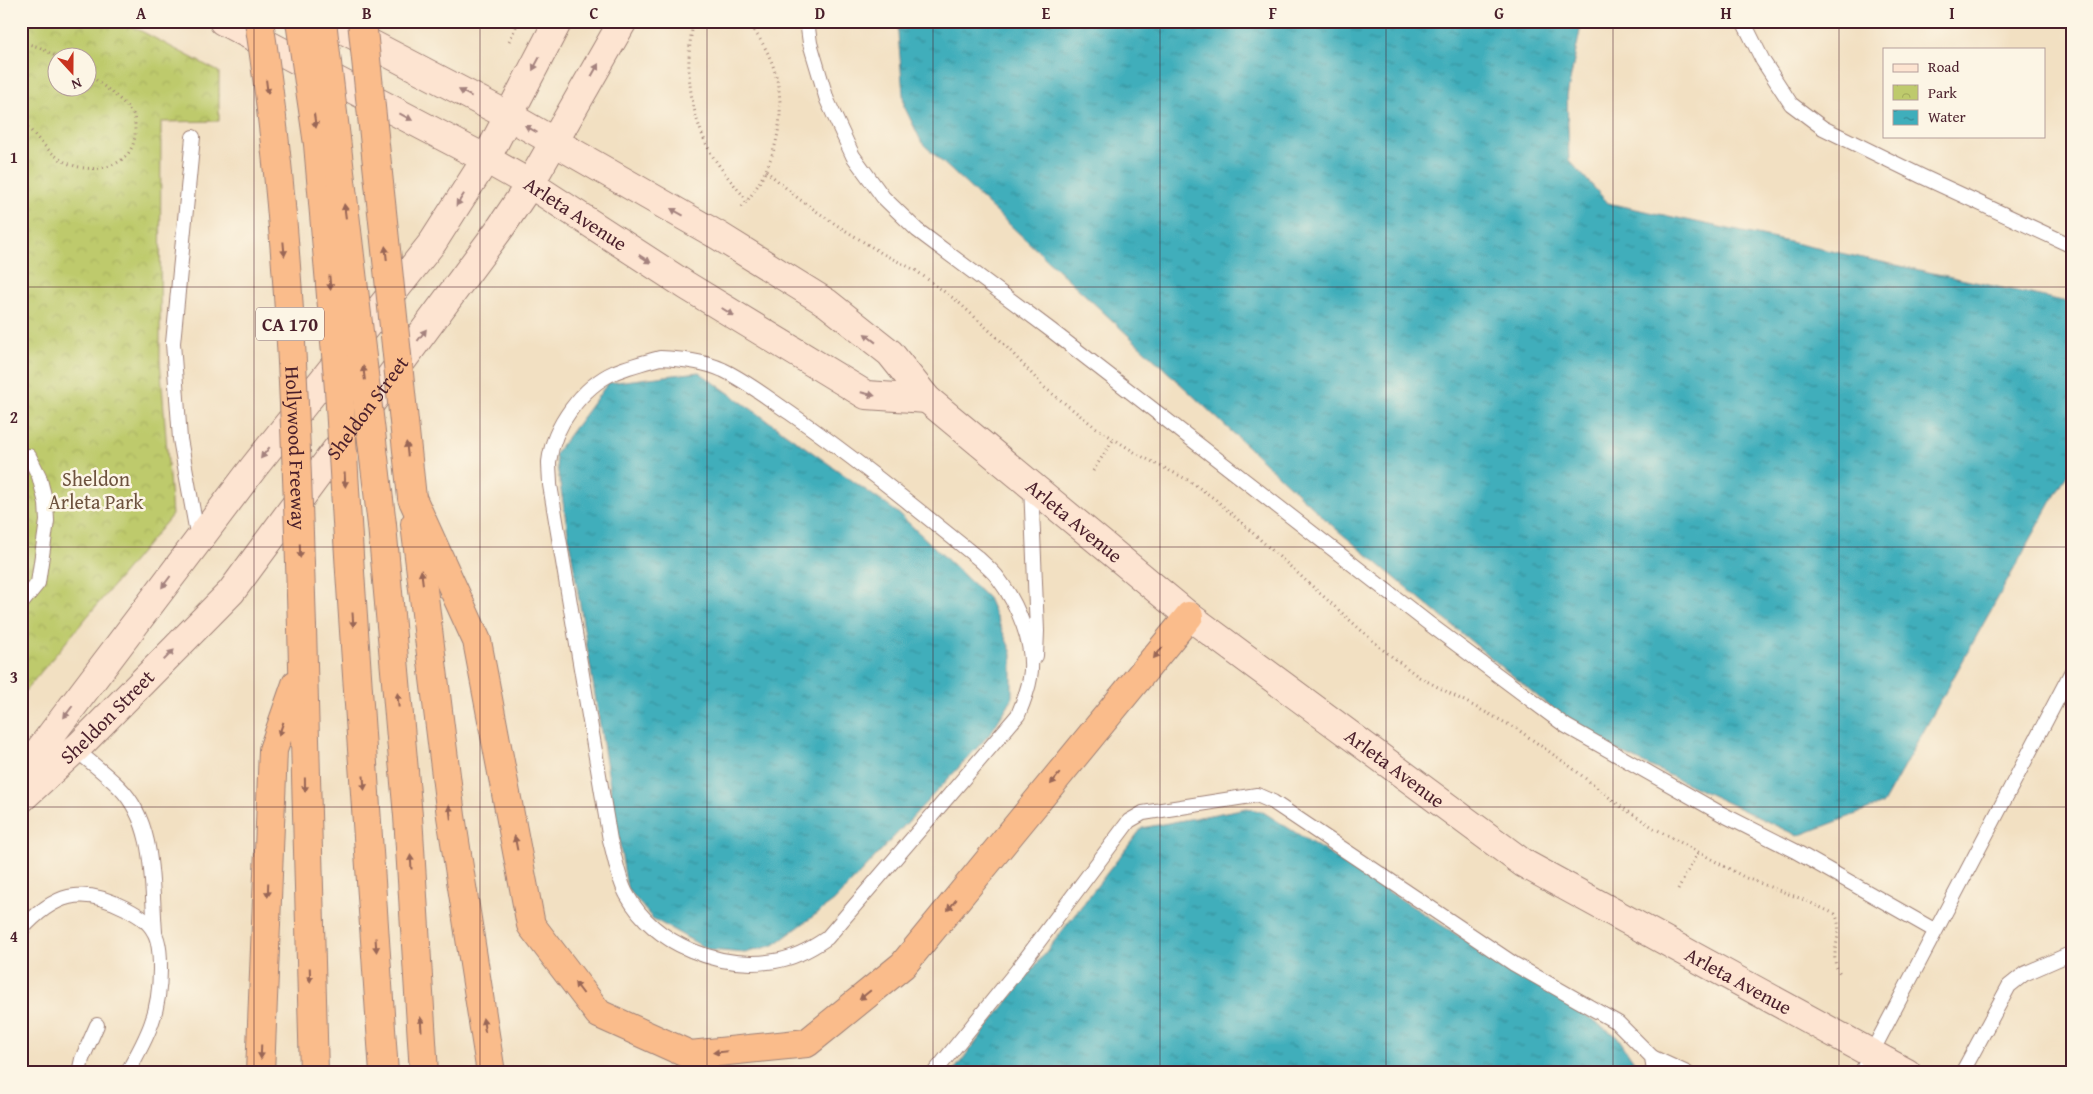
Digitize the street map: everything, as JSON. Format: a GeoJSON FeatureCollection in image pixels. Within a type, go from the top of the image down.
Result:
{"type":"FeatureCollection","features":[{"type":"Feature","properties":{"kind":"highway","name":"Hollywood Freeway"},"geometry":{"type":"LineString","coordinates":[[259,21],[278,166],[296,439],[314,1073]]}},
{"type":"Feature","properties":{"kind":"highway"},"geometry":{"type":"LineString","coordinates":[[300,21],[319,154],[340,389],[350,572],[384,1073]]}},
{"type":"Feature","properties":{"kind":"highway"},"geometry":{"type":"LineString","coordinates":[[322,21],[382,525],[408,816],[424,1073]]}},
{"type":"Feature","properties":{"kind":"highway"},"geometry":{"type":"LineString","coordinates":[[362,21],[412,498],[450,816],[491,1073]]}},
{"type":"Feature","properties":{"kind":"highway"},"geometry":{"type":"LineString","coordinates":[[412,498],[477,641],[531,925],[599,1014],[690,1055],[807,1043],[903,965],[1189,616]]}},
{"type":"Feature","properties":{"kind":"highway"},"geometry":{"type":"LineString","coordinates":[[260,1073],[273,750],[302,666]]}},
{"type":"Feature","properties":{"kind":"main road","name":"Arleta Avenue"},"geometry":{"type":"LineString","coordinates":[[223,21],[530,184],[687,286],[866,395],[927,399]]}},
{"type":"Feature","properties":{"kind":"main road","name":"Arleta Avenue"},"geometry":{"type":"LineString","coordinates":[[327,21],[509,116],[719,236],[827,303],[890,353],[927,399],[1189,616],[1524,864],[1865,1063],[1906,1073]]}},
{"type":"Feature","properties":{"kind":"main road","name":"Sheldon Street"},"geometry":{"type":"LineString","coordinates":[[21,777],[254,467],[433,242],[486,159],[558,21]]}},
{"type":"Feature","properties":{"kind":"main road","name":"Sheldon Street"},"geometry":{"type":"LineString","coordinates":[[21,799],[75,749],[231,592],[491,241],[530,184],[623,21]]}},
{"type":"Feature","properties":{"kind":"lane"},"geometry":{"type":"LineString","coordinates":[[807,21],[810,43],[827,100],[853,156],[883,197],[917,230],[1052,331],[1432,626],[1566,726],[1720,813],[1795,851],[1934,930]]}},
{"type":"Feature","properties":{"kind":"lane"},"geometry":{"type":"LineString","coordinates":[[1743,21],[1763,60],[1791,104],[1823,128],[2072,246]]}},
{"type":"Feature","properties":{"kind":"lane"},"geometry":{"type":"LineString","coordinates":[[193,137],[173,343],[180,439],[198,540]]}},
{"type":"Feature","properties":{"kind":"lane"},"geometry":{"type":"LineString","coordinates":[[1031,485],[1037,631],[1036,658],[1027,695],[1018,715],[827,938],[804,953],[776,961],[748,964],[697,953],[674,941],[645,920],[626,894],[610,840],[550,485],[549,462],[554,442],[575,405],[591,387],[614,372],[660,358],[683,359],[722,370],[747,384],[852,458],[979,559],[997,576],[1012,599],[1026,634],[1031,676]]}},
{"type":"Feature","properties":{"kind":"lane"},"geometry":{"type":"LineString","coordinates":[[21,604],[38,583],[47,521],[46,503],[29,456]]}},
{"type":"Feature","properties":{"kind":"lane"},"geometry":{"type":"LineString","coordinates":[[1865,1063],[2072,671]]}},
{"type":"Feature","properties":{"kind":"lane"},"geometry":{"type":"LineString","coordinates":[[75,749],[120,788],[134,808],[144,829],[149,855],[154,932],[160,956],[160,985],[156,1016],[145,1042],[128,1073]]}},
{"type":"Feature","properties":{"kind":"lane"},"geometry":{"type":"LineString","coordinates":[[934,1073],[1015,973],[1129,821],[1143,813],[1257,795],[1273,802],[1514,964],[1618,1023],[1652,1057],[1687,1073]]}},
{"type":"Feature","properties":{"kind":"lane"},"geometry":{"type":"LineString","coordinates":[[21,930],[34,915],[55,901],[78,894],[98,896],[120,906],[143,918],[154,932]]}},
{"type":"Feature","properties":{"kind":"lane"},"geometry":{"type":"LineString","coordinates":[[1962,1073],[2009,986],[2024,974],[2072,953]]}},
{"type":"Feature","properties":{"kind":"lane"},"geometry":{"type":"LineString","coordinates":[[79,1073],[82,1059],[97,1025]]}},
{"type":"Feature","properties":{"kind":"lane"},"geometry":{"type":"LineString","coordinates":[[1652,1057],[1654,1073]]}},
{"type":"Feature","properties":{"kind":"path"},"geometry":{"type":"LineString","coordinates":[[508,41],[519,21]]}},
{"type":"Feature","properties":{"kind":"path"},"geometry":{"type":"LineString","coordinates":[[694,21],[689,52],[689,75],[698,120],[703,136],[713,156],[747,200]]}},
{"type":"Feature","properties":{"kind":"path"},"geometry":{"type":"LineString","coordinates":[[742,207],[766,171],[777,139],[780,106],[778,88],[766,52],[746,21]]}},
{"type":"Feature","properties":{"kind":"path"},"geometry":{"type":"LineString","coordinates":[[21,42],[39,47],[48,52]]}},
{"type":"Feature","properties":{"kind":"path"},"geometry":{"type":"LineString","coordinates":[[21,120],[52,154],[71,165],[107,168],[123,160],[132,150],[136,135],[134,116],[124,104],[98,82]]}},
{"type":"Feature","properties":{"kind":"path"},"geometry":{"type":"LineString","coordinates":[[766,171],[799,199],[835,224],[915,270],[958,301],[1045,388],[1113,440],[1188,480],[1215,499],[1397,662],[1449,694],[1486,711],[1517,729],[1571,767],[1620,806],[1698,853],[1746,878],[1802,899],[1835,914],[1840,928],[1834,959],[1840,973]]}},
{"type":"Feature","properties":{"kind":"path"},"geometry":{"type":"LineString","coordinates":[[1093,471],[1113,440]]}},
{"type":"Feature","properties":{"kind":"path"},"geometry":{"type":"LineString","coordinates":[[1678,889],[1698,853]]}},
{"type":"Feature","properties":{"kind":"green space","name":"Sheldon Arleta Park"},"geometry":{"type":"Polygon","coordinates":[[[21,21],[122,21],[219,72],[219,121],[161,122],[160,359],[172,515],[21,696],[21,21]]]}},
{"type":"Feature","properties":{"kind":"water"},"geometry":{"type":"Polygon","coordinates":[[[897,21],[1582,21],[1567,96],[1569,160],[1608,203],[2072,303],[2072,465],[1883,804],[1798,836],[1584,735],[1336,529],[922,143],[904,106],[897,21]]]}},
{"type":"Feature","properties":{"kind":"water"},"geometry":{"type":"Polygon","coordinates":[[[699,372],[898,513],[988,598],[1012,653],[1012,699],[990,734],[834,901],[774,945],[745,953],[709,950],[652,918],[627,888],[555,454],[608,383],[699,372]]]}},
{"type":"Feature","properties":{"kind":"water"},"geometry":{"type":"Polygon","coordinates":[[[1247,808],[1263,812],[1617,1036],[1638,1068],[1638,1073],[952,1073],[1142,828],[1247,808]]]}}]}
